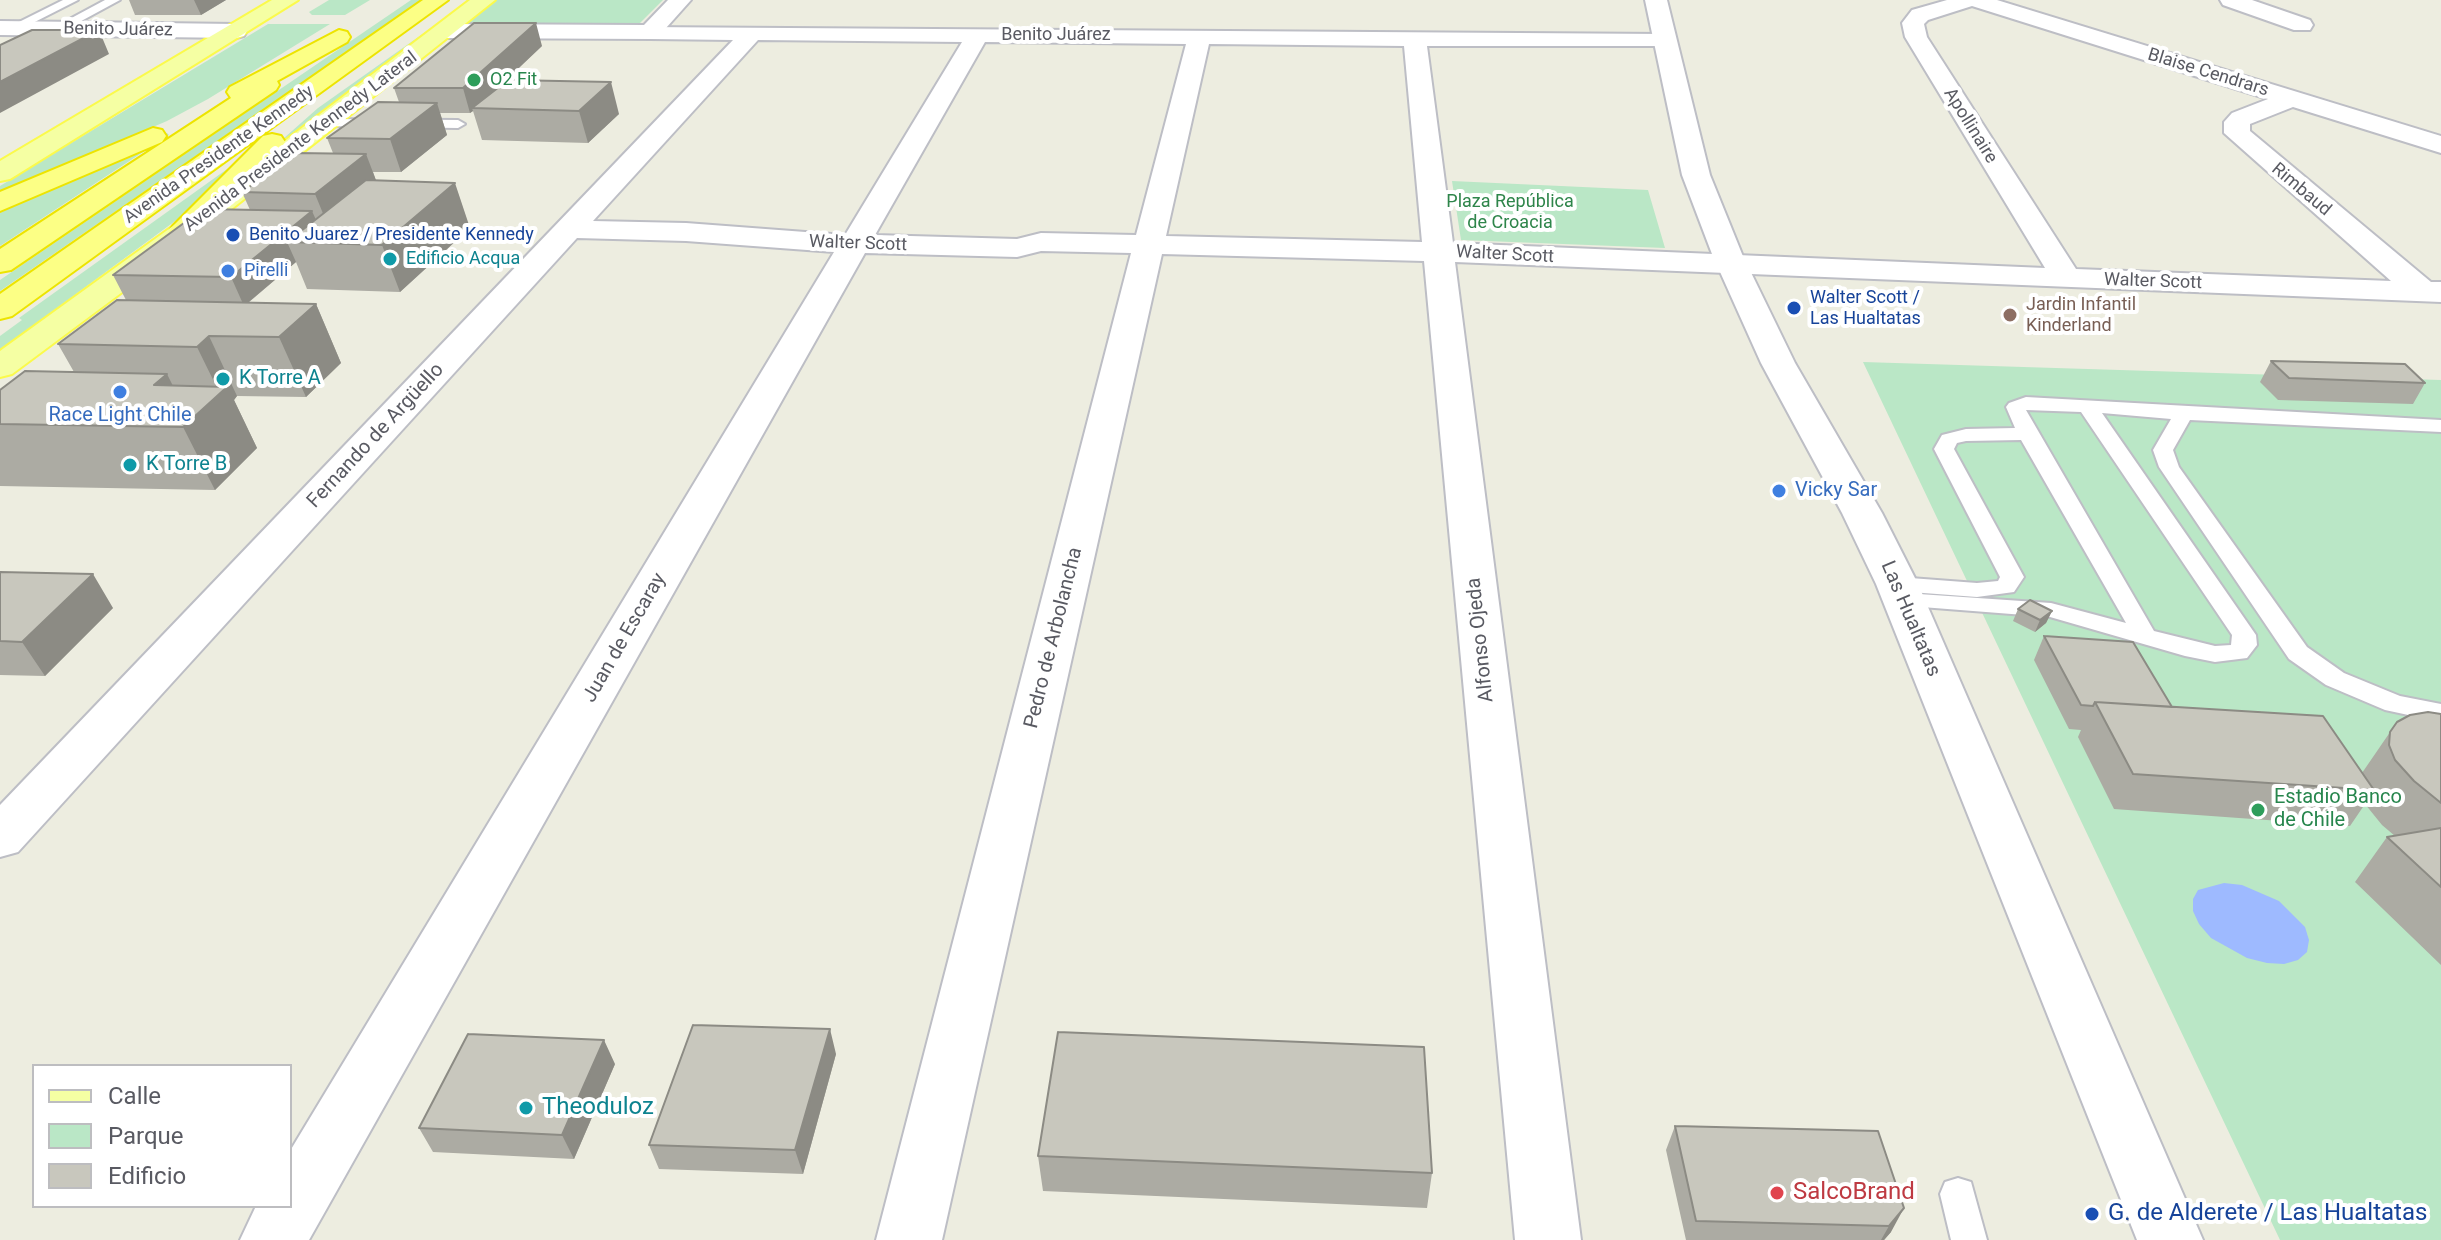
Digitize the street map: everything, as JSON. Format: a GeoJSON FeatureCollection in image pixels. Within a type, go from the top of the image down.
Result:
{"type":"FeatureCollection","features":[{"type":"Feature","properties":{"kind":"highway","name":"Avenida Presidente Kennedy"},"geometry":{"type":"LineString","coordinates":[[0,263],[356,36],[437,0]]}},
{"type":"Feature","properties":{"kind":"highway","name":"Avenida Presidente Kennedy"},"geometry":{"type":"LineString","coordinates":[[0,309],[356,36]]}},
{"type":"Feature","properties":{"kind":"highway"},"geometry":{"type":"LineString","coordinates":[[0,202],[183,122],[356,36]]}},
{"type":"Feature","properties":{"kind":"highway"},"geometry":{"type":"LineString","coordinates":[[184,232],[285,128],[356,36]]}},
{"type":"Feature","properties":{"kind":"main road"},"geometry":{"type":"LineString","coordinates":[[0,173],[287,0]]}},
{"type":"Feature","properties":{"kind":"main road","name":"Avenida Presidente Kennedy Lateral"},"geometry":{"type":"LineString","coordinates":[[0,367],[82,317],[184,232],[484,0]]}},
{"type":"Feature","properties":{"kind":"street"},"geometry":{"type":"LineString","coordinates":[[650,32],[680,0]]}},
{"type":"Feature","properties":{"kind":"street","name":"Las Hualtatas"},"geometry":{"type":"LineString","coordinates":[[1656,0],[1696,175],[1732,266],[1784,375],[1862,513],[1900,592],[2170,1240]]}},
{"type":"Feature","properties":{"kind":"street","name":"Blaise Cendrars"},"geometry":{"type":"LineString","coordinates":[[1972,0],[2441,145]]}},
{"type":"Feature","properties":{"kind":"street","name":"Apollinaire"},"geometry":{"type":"LineString","coordinates":[[1972,0],[1920,15],[1913,23],[1916,37],[2067,279]]}},
{"type":"Feature","properties":{"kind":"street"},"geometry":{"type":"LineString","coordinates":[[2231,0],[2302,25]]}},
{"type":"Feature","properties":{"kind":"street"},"geometry":{"type":"LineString","coordinates":[[1119,35],[1125,12]]}},
{"type":"Feature","properties":{"kind":"street","name":"Benito Juárez"},"geometry":{"type":"LineString","coordinates":[[6,28],[236,31]]}},
{"type":"Feature","properties":{"kind":"street","name":"Benito Juárez"},"geometry":{"type":"LineString","coordinates":[[447,31],[1665,41]]}},
{"type":"Feature","properties":{"kind":"street","name":"Fernando de Argüello"},"geometry":{"type":"LineString","coordinates":[[0,838],[752,33]]}},
{"type":"Feature","properties":{"kind":"street","name":"Juan de Escaray"},"geometry":{"type":"LineString","coordinates":[[292,1207],[977,35]]}},
{"type":"Feature","properties":{"kind":"street","name":"Pedro de Arbolancha"},"geometry":{"type":"LineString","coordinates":[[909,1240],[1199,36]]}},
{"type":"Feature","properties":{"kind":"street","name":"Alfonso Ojeda"},"geometry":{"type":"LineString","coordinates":[[1415,39],[1548,1240]]}},
{"type":"Feature","properties":{"kind":"street","name":"Rimbaud"},"geometry":{"type":"LineString","coordinates":[[2292,99],[2241,118],[2237,122],[2237,133],[2432,292]]}},
{"type":"Feature","properties":{"kind":"street","name":"Walter Scott"},"geometry":{"type":"LineString","coordinates":[[571,229],[686,232],[776,241],[855,244],[1017,248],[1041,242],[1439,252],[2432,292]]}},
{"type":"Feature","properties":{"kind":"street","name":"Juan de Escaray"},"geometry":{"type":"LineString","coordinates":[[273,1240],[292,1208]]}},
{"type":"Feature","properties":{"kind":"lane"},"geometry":{"type":"LineString","coordinates":[[6,28],[72,0]]}},
{"type":"Feature","properties":{"kind":"lane"},"geometry":{"type":"LineString","coordinates":[[57,29],[114,0]]}},
{"type":"Feature","properties":{"kind":"lane"},"geometry":{"type":"LineString","coordinates":[[326,123],[458,124]]}},
{"type":"Feature","properties":{"kind":"lane"},"geometry":{"type":"LineString","coordinates":[[2145,636],[2016,413],[2016,407],[2026,403],[2441,426]]}},
{"type":"Feature","properties":{"kind":"lane"},"geometry":{"type":"LineString","coordinates":[[1900,592],[2051,610],[2215,654],[2238,652],[2245,645],[2244,635],[2087,406]]}},
{"type":"Feature","properties":{"kind":"lane"},"geometry":{"type":"LineString","coordinates":[[2184,414],[2163,450],[2169,467],[2298,653],[2335,679],[2379,698],[2441,713]]}},
{"type":"Feature","properties":{"kind":"lane"},"geometry":{"type":"LineString","coordinates":[[1900,592],[2006,587],[2012,577],[1944,449],[1949,439],[1966,435],[2028,434]]}},
{"type":"Feature","properties":{"kind":"lane"},"geometry":{"type":"LineString","coordinates":[[1958,1194],[1969,1240]]}},
{"type":"Feature","properties":{"kind":"green space"},"geometry":{"type":"Polygon","coordinates":[[[329,0],[370,0],[345,15],[312,15],[309,12],[329,0]]]}},
{"type":"Feature","properties":{"kind":"green space"},"geometry":{"type":"Polygon","coordinates":[[[411,0],[422,0],[0,291],[0,280],[411,0]]]}},
{"type":"Feature","properties":{"kind":"green space"},"geometry":{"type":"Polygon","coordinates":[[[493,0],[663,0],[636,27],[461,26],[493,0]]]}},
{"type":"Feature","properties":{"kind":"green space"},"geometry":{"type":"Polygon","coordinates":[[[268,24],[330,24],[167,121],[0,192],[0,186],[268,24]]]}},
{"type":"Feature","properties":{"kind":"green space"},"geometry":{"type":"Polygon","coordinates":[[[431,28],[440,28],[275,146],[318,108],[431,28]]]}},
{"type":"Feature","properties":{"kind":"green space"},"geometry":{"type":"Polygon","coordinates":[[[167,133],[169,135],[0,246],[0,206],[167,133]]]}},
{"type":"Feature","properties":{"kind":"green space"},"geometry":{"type":"Polygon","coordinates":[[[230,167],[224,184],[0,350],[0,336],[22,320],[19,318],[230,167]]]}},
{"type":"Feature","properties":{"kind":"green space","name":"Plaza República de Croacia"},"geometry":{"type":"Polygon","coordinates":[[[1452,181],[1648,190],[1665,248],[1461,240],[1452,181]]]}},
{"type":"Feature","properties":{"kind":"green space","name":"Estadio Banco de Chile"},"geometry":{"type":"Polygon","coordinates":[[[1863,362],[2441,380],[2441,1240],[2280,1240],[1863,362]]]}},
{"type":"Feature","properties":{"kind":"water"},"geometry":{"type":"Polygon","coordinates":[[[2224,883],[2242,885],[2279,901],[2305,927],[2309,940],[2307,952],[2298,960],[2284,964],[2267,963],[2247,958],[2211,938],[2193,911],[2193,899],[2198,890],[2224,883]]]}},
{"type":"Feature","properties":{"kind":"building"},"geometry":{"type":"Polygon","coordinates":[[[474,23],[536,23],[463,88],[394,88],[474,23]]]}},
{"type":"Feature","properties":{"kind":"building"},"geometry":{"type":"Polygon","coordinates":[[[32,30],[99,30],[0,82],[0,45],[32,30]]]}},
{"type":"Feature","properties":{"kind":"building"},"geometry":{"type":"Polygon","coordinates":[[[508,80],[611,82],[579,111],[472,108],[508,80]]]}},
{"type":"Feature","properties":{"kind":"building"},"geometry":{"type":"Polygon","coordinates":[[[378,102],[437,103],[390,139],[327,138],[378,102]]]}},
{"type":"Feature","properties":{"kind":"building"},"geometry":{"type":"Polygon","coordinates":[[[297,153],[366,154],[315,194],[242,192],[297,153]]]}},
{"type":"Feature","properties":{"kind":"building"},"geometry":{"type":"Polygon","coordinates":[[[366,180],[455,183],[382,245],[287,242],[366,180]]]}},
{"type":"Feature","properties":{"kind":"building"},"geometry":{"type":"Polygon","coordinates":[[[203,209],[312,211],[231,277],[113,275],[203,209]]]}},
{"type":"Feature","properties":{"kind":"building"},"geometry":{"type":"Polygon","coordinates":[[[117,300],[316,304],[279,337],[209,336],[197,347],[58,344],[117,300]]]}},
{"type":"Feature","properties":{"kind":"building"},"geometry":{"type":"Polygon","coordinates":[[[2271,361],[2405,364],[2425,383],[2289,378],[2271,361]]]}},
{"type":"Feature","properties":{"kind":"building"},"geometry":{"type":"Polygon","coordinates":[[[25,371],[167,374],[154,385],[227,387],[183,427],[0,424],[0,390],[25,371]]]}},
{"type":"Feature","properties":{"kind":"building"},"geometry":{"type":"Polygon","coordinates":[[[0,572],[93,574],[22,642],[0,641],[0,572]]]}},
{"type":"Feature","properties":{"kind":"building"},"geometry":{"type":"Polygon","coordinates":[[[2030,600],[2052,611],[2040,620],[2018,609],[2030,600]]]}},
{"type":"Feature","properties":{"kind":"building"},"geometry":{"type":"Polygon","coordinates":[[[2044,636],[2133,642],[2172,707],[2095,702],[2093,706],[2081,705],[2044,636]]]}},
{"type":"Feature","properties":{"kind":"building"},"geometry":{"type":"Polygon","coordinates":[[[2095,702],[2323,716],[2374,790],[2133,774],[2095,702]]]}},
{"type":"Feature","properties":{"kind":"building"},"geometry":{"type":"Polygon","coordinates":[[[2428,712],[2441,714],[2441,803],[2395,760],[2389,745],[2390,732],[2397,722],[2410,715],[2428,712]]]}},
{"type":"Feature","properties":{"kind":"building"},"geometry":{"type":"Polygon","coordinates":[[[2441,828],[2441,887],[2387,837],[2441,828]]]}},
{"type":"Feature","properties":{"kind":"building"},"geometry":{"type":"Polygon","coordinates":[[[693,1025],[830,1029],[795,1150],[649,1145],[693,1025]]]}},
{"type":"Feature","properties":{"kind":"building"},"geometry":{"type":"Polygon","coordinates":[[[1058,1032],[1424,1047],[1432,1173],[1038,1156],[1058,1032]]]}},
{"type":"Feature","properties":{"kind":"building","name":"Theoduloz"},"geometry":{"type":"Polygon","coordinates":[[[468,1034],[604,1040],[562,1135],[419,1128],[468,1034]]]}},
{"type":"Feature","properties":{"kind":"building","name":"SalcoBrand"},"geometry":{"type":"Polygon","coordinates":[[[1675,1126],[1878,1131],[1904,1208],[1889,1226],[1696,1221],[1675,1126]]]}},
{"type":"Feature","properties":{"kind":"place","name":"O2 Fit"},"geometry":{"type":"Point","coordinates":[474,80]}},
{"type":"Feature","properties":{"kind":"place","name":"Benito Juarez / Presidente Kennedy"},"geometry":{"type":"Point","coordinates":[233,235]}},
{"type":"Feature","properties":{"kind":"place","name":"Edificio Acqua"},"geometry":{"type":"Point","coordinates":[390,259]}},
{"type":"Feature","properties":{"kind":"place","name":"Pirelli"},"geometry":{"type":"Point","coordinates":[228,271]}},
{"type":"Feature","properties":{"kind":"place","name":"Walter Scott / Las Hualtatas"},"geometry":{"type":"Point","coordinates":[1794,308]}},
{"type":"Feature","properties":{"kind":"place","name":"Jardin Infantil Kinderland"},"geometry":{"type":"Point","coordinates":[2010,315]}},
{"type":"Feature","properties":{"kind":"place","name":"K Torre A"},"geometry":{"type":"Point","coordinates":[223,379]}},
{"type":"Feature","properties":{"kind":"place","name":"Race Light Chile"},"geometry":{"type":"Point","coordinates":[120,392]}},
{"type":"Feature","properties":{"kind":"place","name":"K Torre B"},"geometry":{"type":"Point","coordinates":[130,465]}},
{"type":"Feature","properties":{"kind":"place","name":"Vicky Sar"},"geometry":{"type":"Point","coordinates":[1779,491]}},
{"type":"Feature","properties":{"kind":"place","name":"Estadio Banco de Chile"},"geometry":{"type":"Point","coordinates":[2258,810]}},
{"type":"Feature","properties":{"kind":"place","name":"Theoduloz"},"geometry":{"type":"Point","coordinates":[526,1108]}},
{"type":"Feature","properties":{"kind":"place","name":"SalcoBrand"},"geometry":{"type":"Point","coordinates":[1777,1193]}},
{"type":"Feature","properties":{"kind":"place","name":"G. de Alderete / Las Hualtatas"},"geometry":{"type":"Point","coordinates":[2092,1214]}}]}
